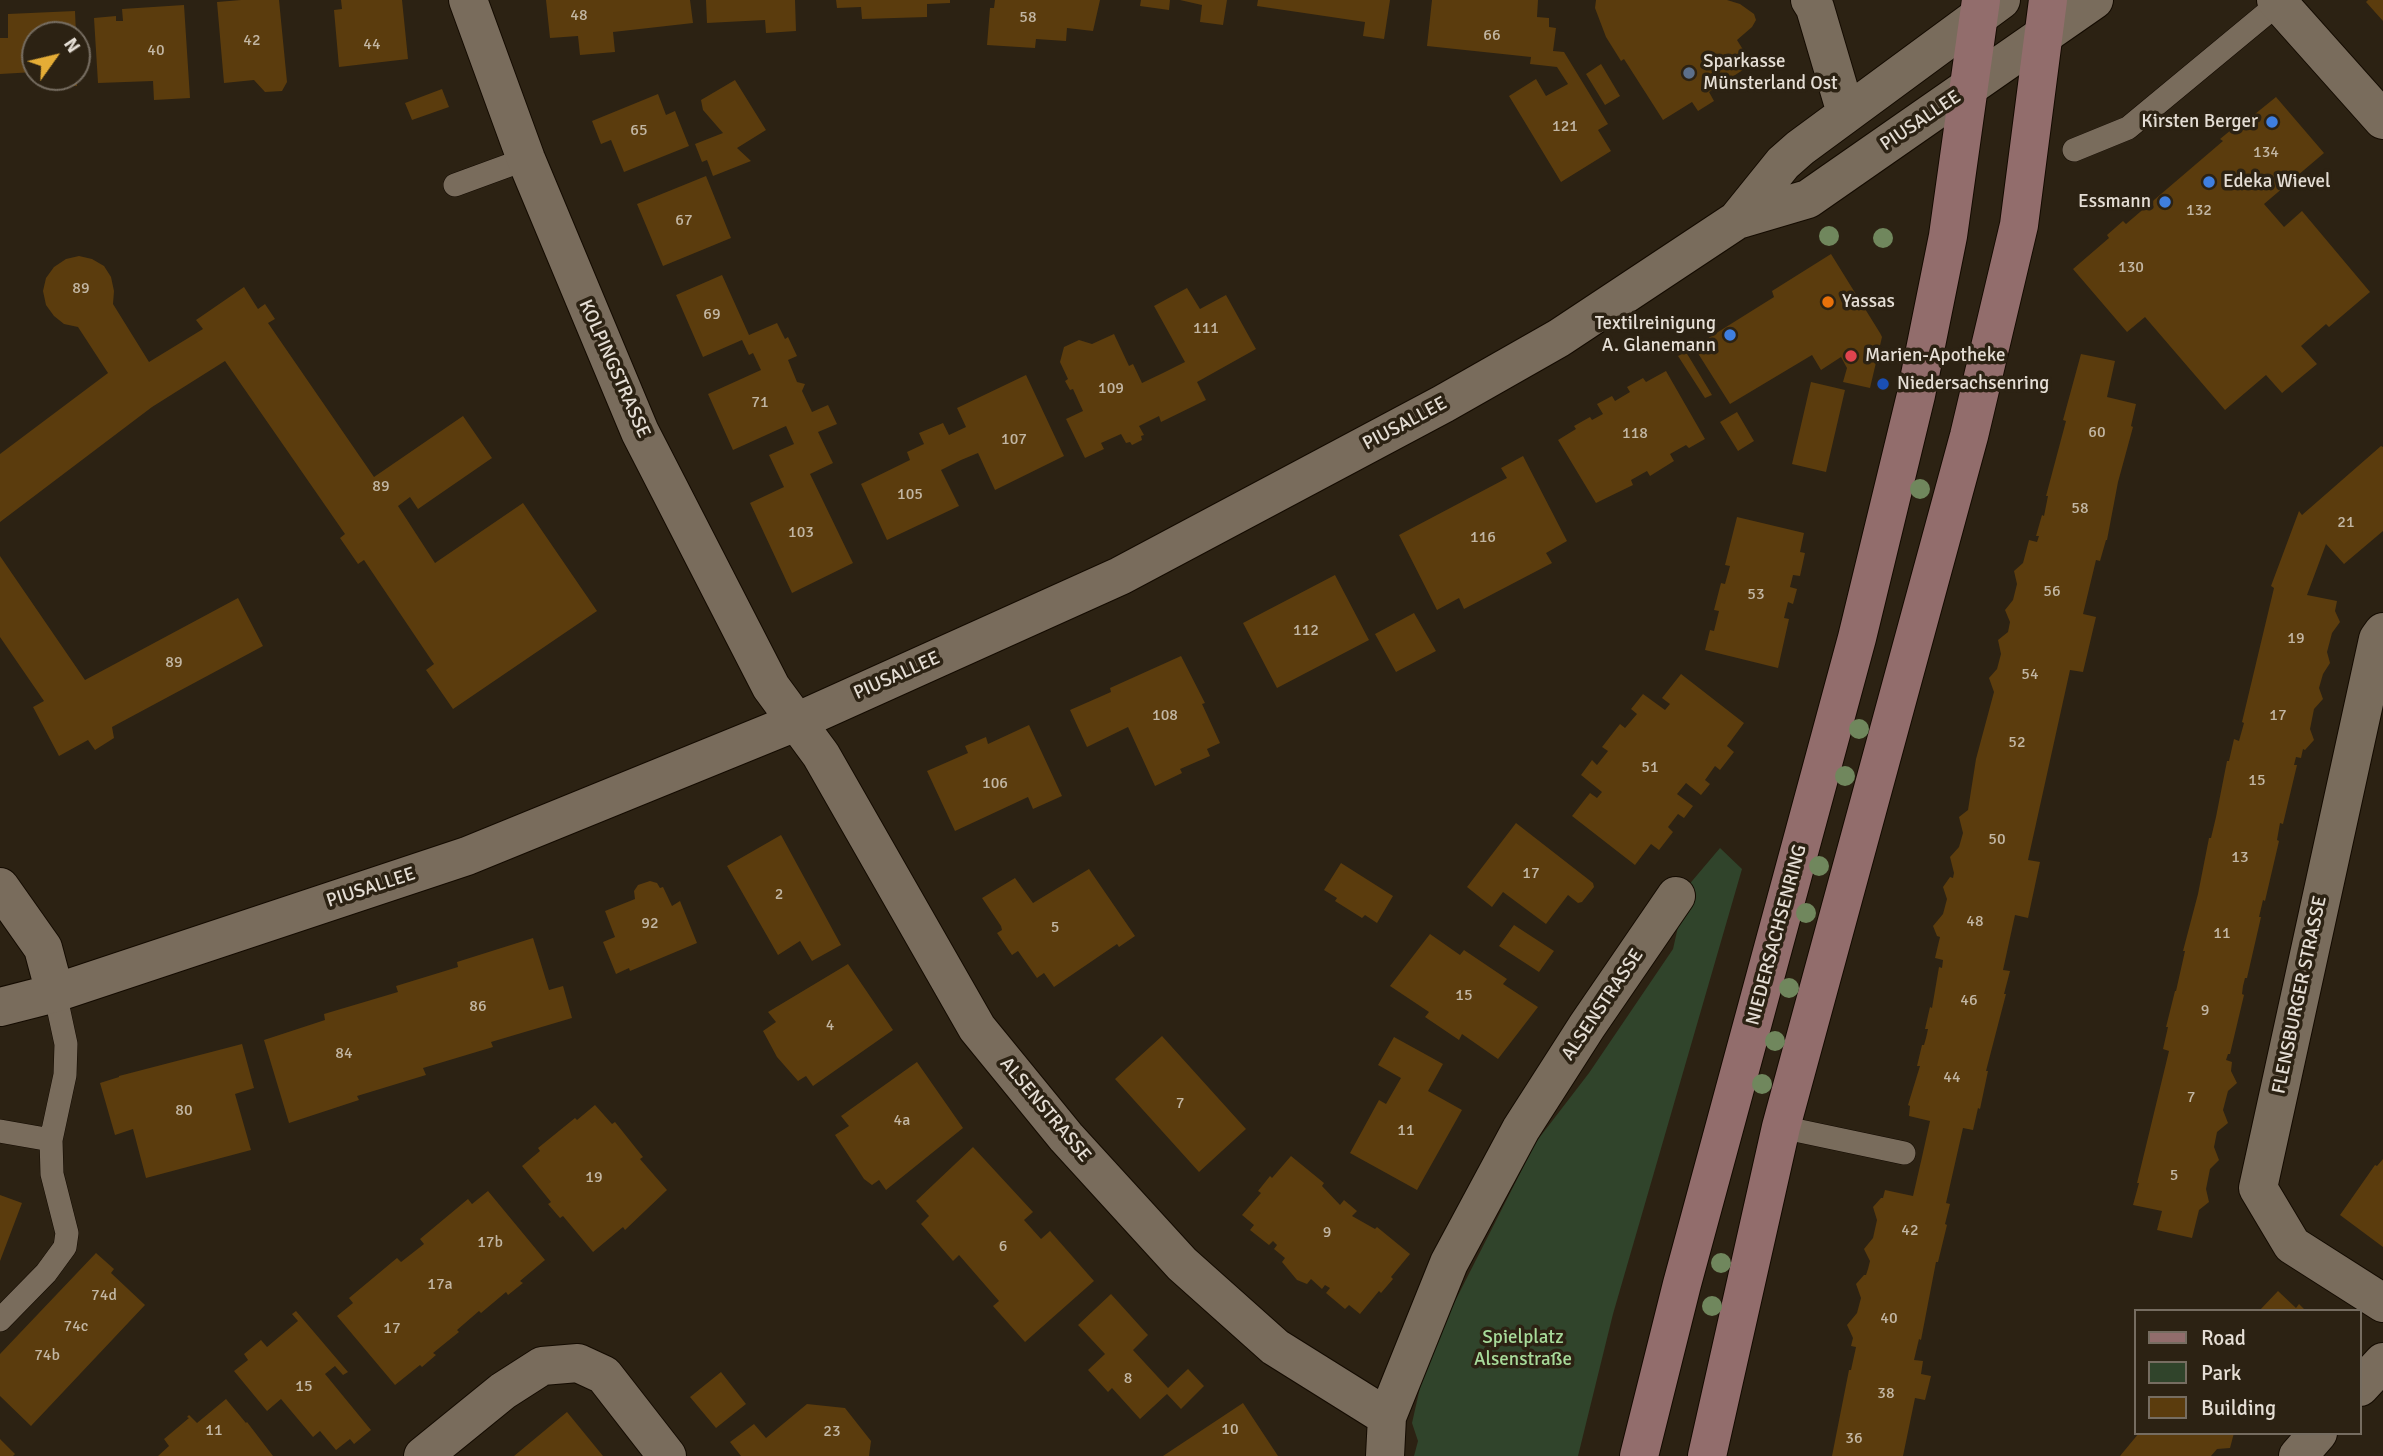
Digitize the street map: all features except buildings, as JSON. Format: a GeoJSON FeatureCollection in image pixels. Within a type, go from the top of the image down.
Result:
{"type":"FeatureCollection","features":[{"type":"Feature","properties":{"kind":"main road","name":"NIEDERSACHSENRING"},"geometry":{"type":"LineString","coordinates":[[1639,1456],[1682,1284],[1857,638],[1913,408],[1948,236],[1969,89],[1987,5]]}},
{"type":"Feature","properties":{"kind":"main road"},"geometry":{"type":"LineString","coordinates":[[1707,1456],[1781,1127],[1969,436],[2019,225],[2046,18]]}},
{"type":"Feature","properties":{"kind":"street","name":"KOLPINGSTRASSE"},"geometry":{"type":"LineString","coordinates":[[468,0],[526,159],[640,432],[771,687],[796,722]]}},
{"type":"Feature","properties":{"kind":"street"},"geometry":{"type":"LineString","coordinates":[[1810,0],[1815,8],[1846,113]]}},
{"type":"Feature","properties":{"kind":"street","name":"PIUSALLEE"},"geometry":{"type":"LineString","coordinates":[[0,1007],[55,993],[467,856],[796,722],[1120,576],[1443,404],[1559,338],[1737,220],[1808,199],[1969,89],[2046,18],[2094,0]]}},
{"type":"Feature","properties":{"kind":"street"},"geometry":{"type":"LineString","coordinates":[[2278,1],[2383,120]]}},
{"type":"Feature","properties":{"kind":"street","name":"PIUSALLEE"},"geometry":{"type":"LineString","coordinates":[[1737,220],[1783,163],[1987,5]]}},
{"type":"Feature","properties":{"kind":"street","name":"FLENSBURGER STRASSE"},"geometry":{"type":"LineString","coordinates":[[2383,632],[2378,639],[2258,1188],[2292,1245],[2383,1303]]}},
{"type":"Feature","properties":{"kind":"street","name":"ALSENSTRASSE"},"geometry":{"type":"LineString","coordinates":[[796,722],[821,755],[977,1028],[1066,1137],[1182,1264],[1275,1347],[1387,1417]]}},
{"type":"Feature","properties":{"kind":"street"},"geometry":{"type":"LineString","coordinates":[[0,887],[43,948],[55,993]]}},
{"type":"Feature","properties":{"kind":"street","name":"ALSENSTRASSE"},"geometry":{"type":"LineString","coordinates":[[1385,1456],[1387,1417],[1450,1263],[1521,1129],[1676,896]]}},
{"type":"Feature","properties":{"kind":"street"},"geometry":{"type":"LineString","coordinates":[[2362,1385],[2383,1362]]}},
{"type":"Feature","properties":{"kind":"street"},"geometry":{"type":"LineString","coordinates":[[423,1456],[503,1391],[542,1366],[578,1363],[604,1375],[667,1456]]}},
{"type":"Feature","properties":{"kind":"street"},"geometry":{"type":"LineString","coordinates":[[2298,1456],[2316,1435]]}},
{"type":"Feature","properties":{"kind":"lane"},"geometry":{"type":"LineString","coordinates":[[2074,150],[2128,128],[2278,1]]}},
{"type":"Feature","properties":{"kind":"lane"},"geometry":{"type":"LineString","coordinates":[[455,185],[526,159]]}},
{"type":"Feature","properties":{"kind":"lane"},"geometry":{"type":"LineString","coordinates":[[0,1320],[46,1273],[65,1247],[67,1233],[52,1174],[51,1140],[65,1074],[66,1044],[55,993]]}},
{"type":"Feature","properties":{"kind":"lane"},"geometry":{"type":"LineString","coordinates":[[1781,1127],[1904,1153]]}},
{"type":"Feature","properties":{"kind":"lane"},"geometry":{"type":"LineString","coordinates":[[0,1131],[51,1140]]}},
{"type":"Feature","properties":{"kind":"green space","name":"Spielplatz Alsenstraße"},"geometry":{"type":"Polygon","coordinates":[[[1720,848],[1742,869],[1613,1314],[1578,1456],[1414,1456],[1418,1441],[1412,1423],[1426,1361],[1451,1309],[1536,1142],[1589,1073],[1673,949],[1687,887],[1720,848]]]}},
{"type":"Feature","properties":{"kind":"place","name":"Sparkasse Münsterland Ost"},"geometry":{"type":"Point","coordinates":[1689,73]}},
{"type":"Feature","properties":{"kind":"place","name":"Kirsten Berger"},"geometry":{"type":"Point","coordinates":[2272,122]}},
{"type":"Feature","properties":{"kind":"place","name":"Edeka Wievel"},"geometry":{"type":"Point","coordinates":[2209,182]}},
{"type":"Feature","properties":{"kind":"place","name":"Essmann"},"geometry":{"type":"Point","coordinates":[2165,202]}},
{"type":"Feature","properties":{"kind":"place","name":"Yassas"},"geometry":{"type":"Point","coordinates":[1828,302]}},
{"type":"Feature","properties":{"kind":"place","name":"Textilreinigung A. Glanemann"},"geometry":{"type":"Point","coordinates":[1730,335]}},
{"type":"Feature","properties":{"kind":"place","name":"Marien-Apotheke"},"geometry":{"type":"Point","coordinates":[1851,356]}},
{"type":"Feature","properties":{"kind":"place","name":"Niedersachsenring"},"geometry":{"type":"Point","coordinates":[1883,384]}}]}
